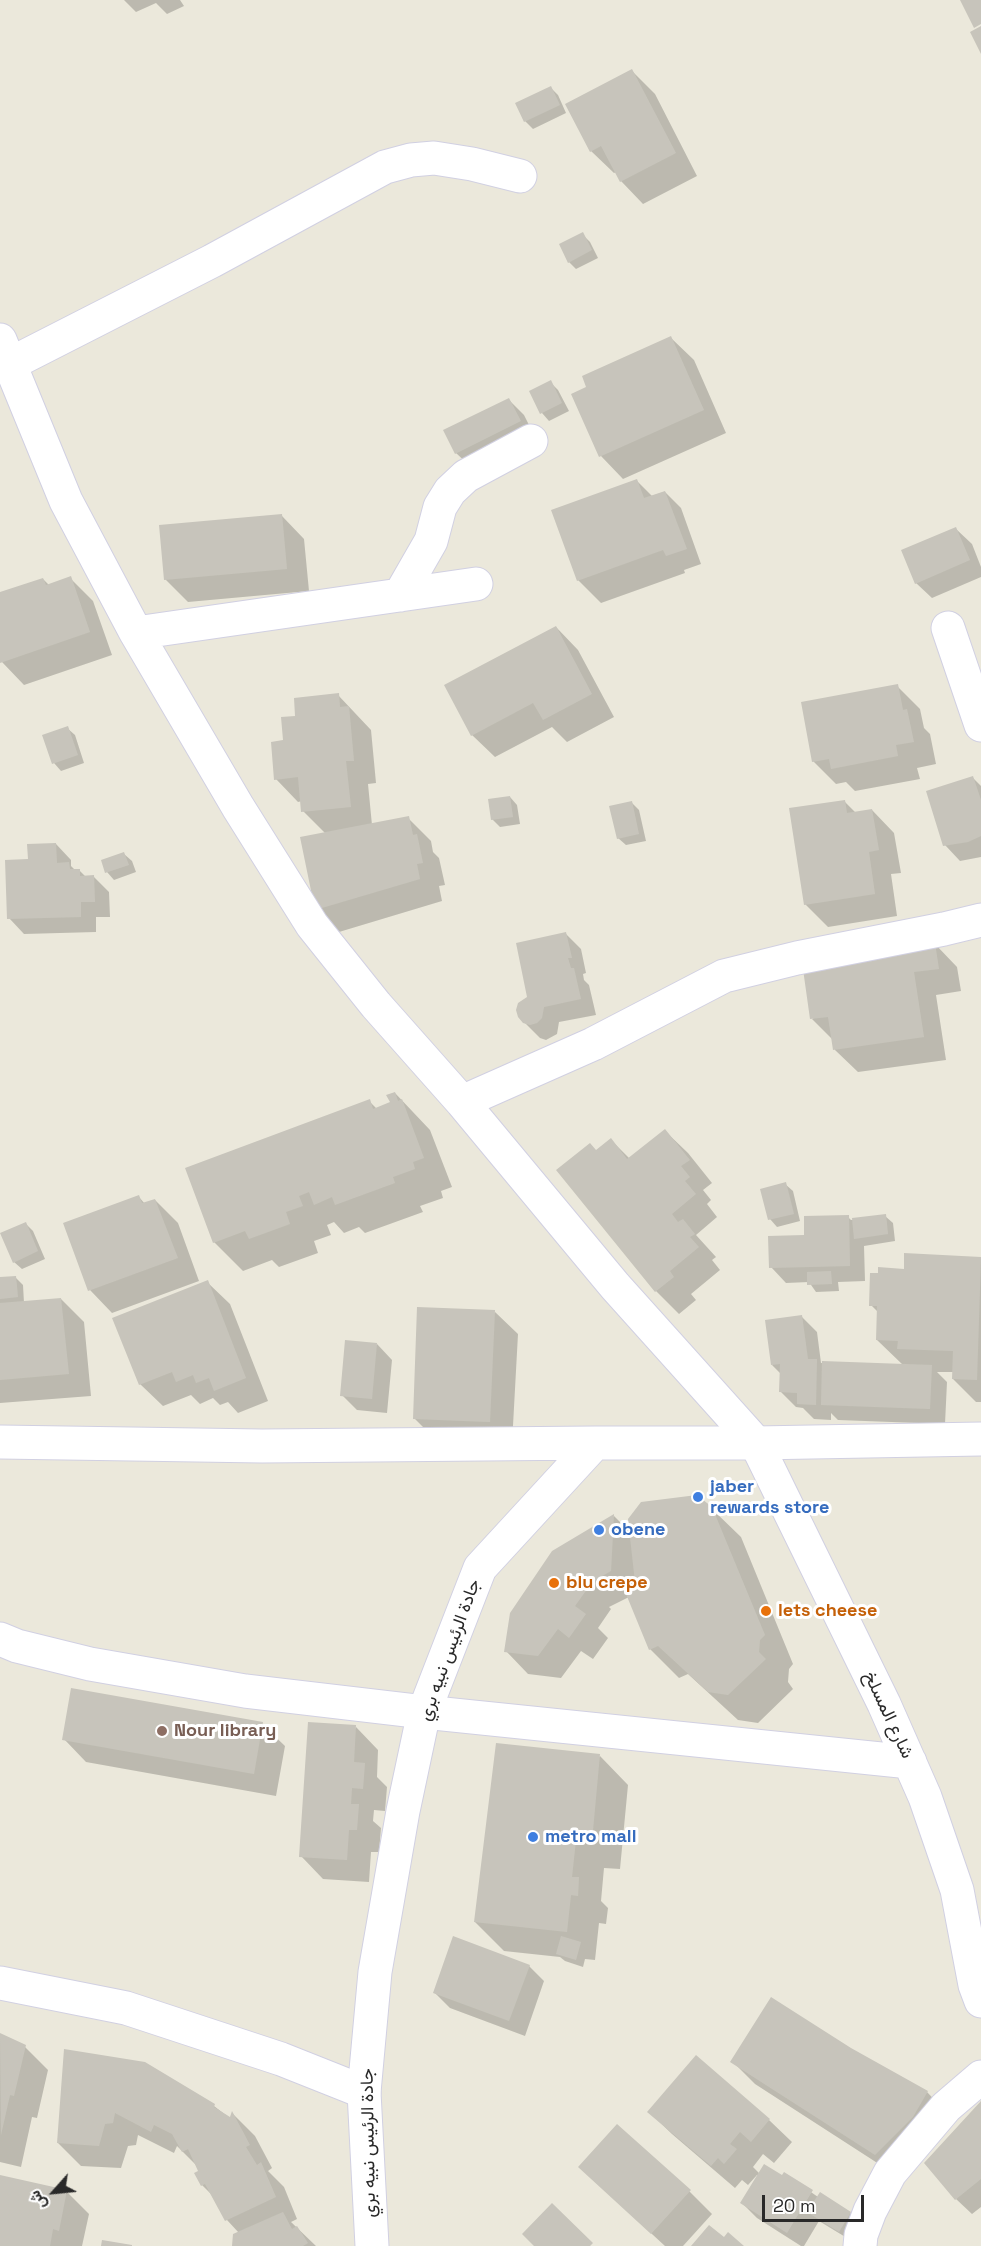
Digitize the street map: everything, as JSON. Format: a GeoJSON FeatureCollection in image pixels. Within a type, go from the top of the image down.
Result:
{"type":"FeatureCollection","features":[{"type":"Feature","properties":{"kind":"street"},"geometry":{"type":"LineString","coordinates":[[5,352],[212,261],[385,167],[411,160],[434,158],[472,164],[520,176]]}},
{"type":"Feature","properties":{"kind":"street","name":"شارع المسلخ"},"geometry":{"type":"LineString","coordinates":[[5,352],[66,501],[136,633],[238,807],[312,925],[376,1005],[462,1102],[615,1286],[756,1443],[884,1704],[925,1797],[957,1890],[975,1985],[981,2001]]}},
{"type":"Feature","properties":{"kind":"street"},"geometry":{"type":"LineString","coordinates":[[400,595],[431,541],[440,507],[450,491],[466,476],[531,441]]}},
{"type":"Feature","properties":{"kind":"street"},"geometry":{"type":"LineString","coordinates":[[136,633],[476,584]]}},
{"type":"Feature","properties":{"kind":"street"},"geometry":{"type":"LineString","coordinates":[[948,628],[981,725]]}},
{"type":"Feature","properties":{"kind":"street"},"geometry":{"type":"LineString","coordinates":[[462,1102],[593,1044],[724,976],[797,958],[981,920]]}},
{"type":"Feature","properties":{"kind":"street"},"geometry":{"type":"LineString","coordinates":[[0,1442],[262,1446],[756,1443],[981,1439]]}},
{"type":"Feature","properties":{"kind":"street","name":"جادة الرئيس نبيه بري"},"geometry":{"type":"LineString","coordinates":[[372,2246],[364,2092],[375,1972],[403,1811],[424,1712],[480,1568],[594,1443]]}},
{"type":"Feature","properties":{"kind":"street"},"geometry":{"type":"LineString","coordinates":[[0,1639],[17,1646],[90,1664],[245,1691],[424,1712],[910,1762]]}},
{"type":"Feature","properties":{"kind":"street"},"geometry":{"type":"LineString","coordinates":[[0,1983],[126,2008],[281,2059],[364,2092]]}},
{"type":"Feature","properties":{"kind":"street"},"geometry":{"type":"LineString","coordinates":[[860,2246],[861,2235],[870,2211],[890,2173],[946,2107],[981,2077]]}},
{"type":"Feature","properties":{"kind":"building"},"geometry":{"type":"Polygon","coordinates":[[[960,0],[981,0],[981,24],[974,28],[960,0]]]}},
{"type":"Feature","properties":{"kind":"building"},"geometry":{"type":"Polygon","coordinates":[[[981,26],[981,54],[970,32],[981,26]]]}},
{"type":"Feature","properties":{"kind":"building"},"geometry":{"type":"Polygon","coordinates":[[[632,69],[676,153],[620,182],[601,146],[590,152],[565,104],[632,69]]]}},
{"type":"Feature","properties":{"kind":"building"},"geometry":{"type":"Polygon","coordinates":[[[551,86],[560,105],[524,122],[515,103],[551,86]]]}},
{"type":"Feature","properties":{"kind":"building"},"geometry":{"type":"Polygon","coordinates":[[[583,232],[592,250],[568,263],[559,244],[583,232]]]}},
{"type":"Feature","properties":{"kind":"building"},"geometry":{"type":"Polygon","coordinates":[[[671,336],[704,410],[599,457],[571,394],[586,387],[582,376],[671,336]]]}},
{"type":"Feature","properties":{"kind":"building"},"geometry":{"type":"Polygon","coordinates":[[[551,380],[562,403],[540,414],[529,391],[551,380]]]}},
{"type":"Feature","properties":{"kind":"building"},"geometry":{"type":"Polygon","coordinates":[[[509,398],[521,421],[455,454],[443,430],[509,398]]]}},
{"type":"Feature","properties":{"kind":"building"},"geometry":{"type":"Polygon","coordinates":[[[637,479],[644,498],[665,491],[687,549],[666,556],[663,550],[577,581],[551,510],[637,479]]]}},
{"type":"Feature","properties":{"kind":"building"},"geometry":{"type":"Polygon","coordinates":[[[282,514],[287,569],[164,580],[159,525],[282,514]]]}},
{"type":"Feature","properties":{"kind":"building"},"geometry":{"type":"Polygon","coordinates":[[[956,527],[970,560],[915,584],[901,550],[956,527]]]}},
{"type":"Feature","properties":{"kind":"building"},"geometry":{"type":"Polygon","coordinates":[[[71,576],[90,632],[0,663],[0,592],[43,578],[46,585],[71,576]]]}},
{"type":"Feature","properties":{"kind":"building"},"geometry":{"type":"Polygon","coordinates":[[[556,626],[592,694],[543,720],[533,703],[471,736],[444,685],[556,626]]]}},
{"type":"Feature","properties":{"kind":"building"},"geometry":{"type":"Polygon","coordinates":[[[898,684],[903,710],[907,709],[914,742],[896,745],[898,756],[831,769],[829,759],[812,762],[801,702],[898,684]]]}},
{"type":"Feature","properties":{"kind":"building"},"geometry":{"type":"Polygon","coordinates":[[[339,693],[340,707],[349,706],[354,761],[346,761],[351,807],[301,812],[298,777],[274,780],[271,742],[283,740],[281,717],[295,716],[294,698],[339,693]]]}},
{"type":"Feature","properties":{"kind":"building"},"geometry":{"type":"Polygon","coordinates":[[[68,726],[78,755],[52,764],[42,735],[68,726]]]}},
{"type":"Feature","properties":{"kind":"building"},"geometry":{"type":"Polygon","coordinates":[[[973,776],[981,800],[981,836],[968,842],[943,846],[926,791],[973,776]]]}},
{"type":"Feature","properties":{"kind":"building"},"geometry":{"type":"Polygon","coordinates":[[[510,796],[513,817],[491,820],[488,799],[510,796]]]}},
{"type":"Feature","properties":{"kind":"building"},"geometry":{"type":"Polygon","coordinates":[[[845,800],[847,813],[872,809],[879,850],[869,852],[875,894],[804,905],[789,808],[845,800]]]}},
{"type":"Feature","properties":{"kind":"building"},"geometry":{"type":"Polygon","coordinates":[[[632,801],[639,834],[617,839],[609,806],[632,801]]]}},
{"type":"Feature","properties":{"kind":"building"},"geometry":{"type":"Polygon","coordinates":[[[409,816],[413,835],[417,834],[423,863],[417,864],[420,879],[315,910],[300,837],[409,816]]]}},
{"type":"Feature","properties":{"kind":"building"},"geometry":{"type":"Polygon","coordinates":[[[56,843],[57,863],[69,862],[70,869],[80,869],[80,876],[94,875],[95,902],[81,902],[81,917],[7,919],[5,860],[28,859],[27,844],[56,843]]]}},
{"type":"Feature","properties":{"kind":"building"},"geometry":{"type":"Polygon","coordinates":[[[124,852],[129,865],[105,873],[101,860],[124,852]]]}},
{"type":"Feature","properties":{"kind":"building"},"geometry":{"type":"Polygon","coordinates":[[[566,932],[572,958],[568,958],[571,968],[574,968],[581,999],[544,1007],[542,1018],[537,1023],[530,1025],[523,1023],[516,1010],[518,1003],[527,997],[516,943],[566,932]]]}},
{"type":"Feature","properties":{"kind":"building"},"geometry":{"type":"Polygon","coordinates":[[[935,943],[939,969],[914,972],[924,1037],[833,1050],[828,1017],[810,1019],[802,962],[935,943]]]}},
{"type":"Feature","properties":{"kind":"building"},"geometry":{"type":"Polygon","coordinates":[[[395,1092],[398,1101],[402,1099],[424,1158],[413,1162],[415,1169],[393,1177],[395,1183],[335,1205],[332,1197],[314,1205],[309,1192],[299,1196],[303,1206],[286,1212],[290,1224],[249,1239],[245,1231],[213,1243],[185,1168],[370,1099],[373,1109],[390,1102],[386,1095],[395,1092]]]}},
{"type":"Feature","properties":{"kind":"building"},"geometry":{"type":"Polygon","coordinates":[[[665,1129],[690,1160],[681,1166],[690,1177],[685,1181],[696,1194],[672,1214],[678,1222],[683,1219],[695,1234],[690,1237],[699,1247],[670,1271],[674,1277],[655,1292],[556,1170],[590,1143],[596,1150],[611,1138],[627,1159],[665,1129]]]}},
{"type":"Feature","properties":{"kind":"building"},"geometry":{"type":"Polygon","coordinates":[[[786,1182],[794,1214],[768,1220],[760,1189],[786,1182]]]}},
{"type":"Feature","properties":{"kind":"building"},"geometry":{"type":"Polygon","coordinates":[[[139,1195],[142,1203],[155,1199],[178,1258],[88,1291],[63,1223],[139,1195]]]}},
{"type":"Feature","properties":{"kind":"building"},"geometry":{"type":"Polygon","coordinates":[[[886,1214],[888,1234],[854,1239],[852,1218],[886,1214]]]}},
{"type":"Feature","properties":{"kind":"building"},"geometry":{"type":"Polygon","coordinates":[[[849,1215],[850,1266],[769,1268],[768,1236],[804,1235],[804,1216],[849,1215]]]}},
{"type":"Feature","properties":{"kind":"building"},"geometry":{"type":"Polygon","coordinates":[[[26,1222],[38,1251],[13,1263],[0,1233],[26,1222]]]}},
{"type":"Feature","properties":{"kind":"building"},"geometry":{"type":"Polygon","coordinates":[[[904,1253],[981,1257],[977,1380],[952,1379],[953,1351],[897,1349],[898,1341],[876,1340],[877,1306],[869,1306],[870,1273],[878,1273],[878,1267],[904,1269],[904,1253]]]}},
{"type":"Feature","properties":{"kind":"building"},"geometry":{"type":"Polygon","coordinates":[[[831,1271],[832,1284],[807,1285],[807,1272],[831,1271]]]}},
{"type":"Feature","properties":{"kind":"building"},"geometry":{"type":"Polygon","coordinates":[[[16,1276],[18,1297],[0,1299],[0,1277],[16,1276]]]}},
{"type":"Feature","properties":{"kind":"building"},"geometry":{"type":"Polygon","coordinates":[[[208,1280],[246,1378],[214,1391],[209,1378],[196,1383],[193,1375],[176,1382],[172,1372],[139,1385],[112,1318],[208,1280]]]}},
{"type":"Feature","properties":{"kind":"building"},"geometry":{"type":"Polygon","coordinates":[[[61,1298],[69,1374],[0,1380],[0,1303],[61,1298]]]}},
{"type":"Feature","properties":{"kind":"building"},"geometry":{"type":"Polygon","coordinates":[[[417,1307],[495,1310],[490,1422],[413,1419],[417,1307]]]}},
{"type":"Feature","properties":{"kind":"building"},"geometry":{"type":"Polygon","coordinates":[[[802,1315],[808,1359],[817,1359],[816,1405],[797,1404],[797,1393],[779,1392],[780,1364],[771,1365],[765,1320],[802,1315]]]}},
{"type":"Feature","properties":{"kind":"building"},"geometry":{"type":"Polygon","coordinates":[[[345,1340],[377,1343],[372,1399],[340,1396],[345,1340]]]}},
{"type":"Feature","properties":{"kind":"building"},"geometry":{"type":"Polygon","coordinates":[[[822,1361],[932,1365],[930,1409],[821,1405],[822,1361]]]}},
{"type":"Feature","properties":{"kind":"building"},"geometry":{"type":"Polygon","coordinates":[[[697,1495],[712,1507],[765,1635],[760,1640],[759,1652],[766,1659],[728,1695],[708,1692],[658,1646],[649,1650],[626,1594],[634,1590],[632,1585],[635,1582],[628,1519],[641,1502],[697,1495]]]}},
{"type":"Feature","properties":{"kind":"building"},"geometry":{"type":"Polygon","coordinates":[[[614,1514],[611,1571],[588,1584],[590,1585],[575,1606],[586,1614],[569,1638],[558,1629],[538,1656],[504,1652],[510,1613],[552,1551],[614,1514]]]}},
{"type":"Feature","properties":{"kind":"building","name":"Nour library"},"geometry":{"type":"Polygon","coordinates":[[[71,1688],[263,1722],[254,1774],[62,1740],[71,1688]]]}},
{"type":"Feature","properties":{"kind":"building"},"geometry":{"type":"Polygon","coordinates":[[[308,1722],[356,1725],[354,1762],[365,1763],[363,1789],[352,1788],[351,1804],[359,1804],[357,1830],[349,1830],[347,1860],[299,1857],[308,1722]]]}},
{"type":"Feature","properties":{"kind":"building"},"geometry":{"type":"Polygon","coordinates":[[[496,1743],[600,1754],[592,1841],[576,1840],[572,1877],[579,1877],[578,1896],[571,1895],[567,1932],[474,1922],[496,1743]]]}},
{"type":"Feature","properties":{"kind":"building"},"geometry":{"type":"Polygon","coordinates":[[[453,1936],[530,1965],[509,2021],[433,1993],[453,1936]]]}},
{"type":"Feature","properties":{"kind":"building"},"geometry":{"type":"Polygon","coordinates":[[[561,1936],[581,1942],[576,1960],[556,1954],[561,1936]]]}},
{"type":"Feature","properties":{"kind":"building"},"geometry":{"type":"Polygon","coordinates":[[[771,1997],[851,2048],[928,2091],[913,2117],[875,2155],[730,2062],[771,1997]]]}},
{"type":"Feature","properties":{"kind":"building"},"geometry":{"type":"Polygon","coordinates":[[[0,2033],[26,2045],[14,2096],[10,2095],[1,2135],[0,2033]]]}},
{"type":"Feature","properties":{"kind":"building"},"geometry":{"type":"Polygon","coordinates":[[[64,2049],[145,2062],[215,2104],[214,2107],[230,2117],[232,2111],[250,2145],[246,2147],[257,2165],[261,2162],[276,2197],[225,2221],[205,2184],[201,2186],[194,2173],[198,2171],[188,2149],[182,2152],[172,2134],[154,2125],[151,2132],[115,2113],[113,2123],[105,2124],[99,2146],[57,2143],[64,2049]]]}},
{"type":"Feature","properties":{"kind":"building"},"geometry":{"type":"Polygon","coordinates":[[[696,2055],[770,2119],[751,2142],[740,2132],[730,2144],[737,2149],[724,2164],[718,2158],[711,2166],[647,2112],[696,2055]]]}},
{"type":"Feature","properties":{"kind":"building"},"geometry":{"type":"Polygon","coordinates":[[[981,2101],[981,2179],[955,2200],[924,2163],[981,2101]]]}},
{"type":"Feature","properties":{"kind":"building"},"geometry":{"type":"Polygon","coordinates":[[[617,2124],[691,2190],[651,2234],[578,2167],[617,2124]]]}},
{"type":"Feature","properties":{"kind":"building"},"geometry":{"type":"Polygon","coordinates":[[[764,2164],[782,2175],[784,2172],[813,2190],[787,2233],[740,2203],[764,2164]]]}},
{"type":"Feature","properties":{"kind":"building"},"geometry":{"type":"Polygon","coordinates":[[[0,2175],[67,2190],[59,2231],[53,2229],[50,2246],[0,2246],[0,2175]]]}},
{"type":"Feature","properties":{"kind":"building"},"geometry":{"type":"Polygon","coordinates":[[[820,2192],[851,2212],[839,2232],[807,2212],[820,2192]]]}},
{"type":"Feature","properties":{"kind":"building"},"geometry":{"type":"Polygon","coordinates":[[[552,2203],[593,2243],[590,2246],[534,2246],[522,2234],[552,2203]]]}},
{"type":"Feature","properties":{"kind":"building"},"geometry":{"type":"Polygon","coordinates":[[[283,2212],[292,2229],[297,2226],[308,2243],[303,2246],[232,2246],[233,2234],[283,2212]]]}},
{"type":"Feature","properties":{"kind":"building"},"geometry":{"type":"Polygon","coordinates":[[[709,2225],[724,2237],[728,2232],[744,2246],[691,2246],[709,2225]]]}},
{"type":"Feature","properties":{"kind":"building"},"geometry":{"type":"Polygon","coordinates":[[[102,2240],[132,2245],[132,2246],[101,2246],[102,2240]]]}},
{"type":"Feature","properties":{"kind":"place","name":"jaber rewards store"},"geometry":{"type":"Point","coordinates":[698,1497]}},
{"type":"Feature","properties":{"kind":"place","name":"obene"},"geometry":{"type":"Point","coordinates":[599,1530]}},
{"type":"Feature","properties":{"kind":"place","name":"blu crepe"},"geometry":{"type":"Point","coordinates":[554,1583]}},
{"type":"Feature","properties":{"kind":"place","name":"lets cheese"},"geometry":{"type":"Point","coordinates":[766,1611]}},
{"type":"Feature","properties":{"kind":"place","name":"Nour library"},"geometry":{"type":"Point","coordinates":[162,1731]}},
{"type":"Feature","properties":{"kind":"place","name":"metro mall"},"geometry":{"type":"Point","coordinates":[533,1837]}}]}
